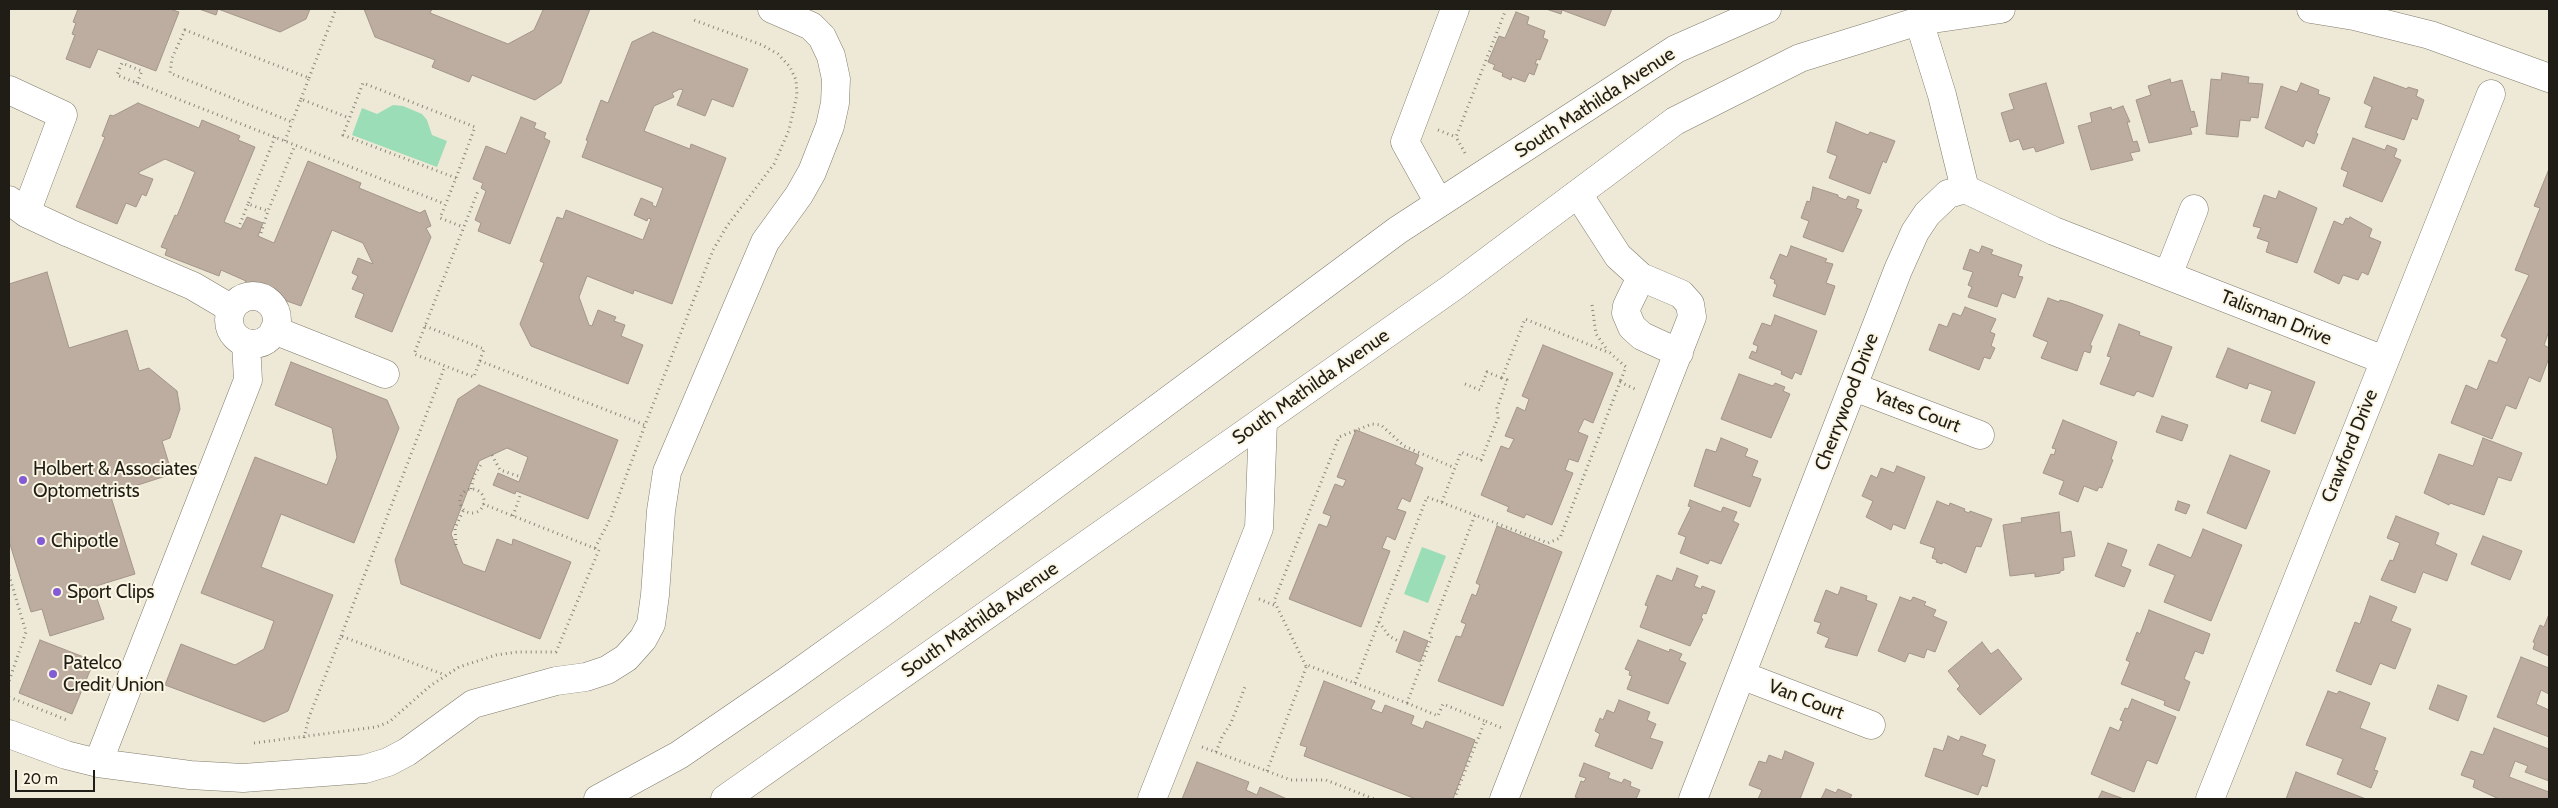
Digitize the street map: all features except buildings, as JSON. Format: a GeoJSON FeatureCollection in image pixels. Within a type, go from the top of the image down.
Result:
{"type":"FeatureCollection","features":[{"type":"Feature","properties":{"kind":"street"},"geometry":{"type":"LineString","coordinates":[[9,734],[66,755],[98,763],[190,775],[243,778],[365,769],[388,762],[407,752],[473,704],[494,696],[556,681],[586,677],[607,670],[626,658],[643,639],[651,624],[661,512],[667,472],[765,242],[812,172],[830,126],[836,103],[836,79],[831,56],[822,37],[811,26],[772,9]]}},
{"type":"Feature","properties":{"kind":"street"},"geometry":{"type":"LineString","coordinates":[[1439,203],[1405,142],[1455,9]]}},
{"type":"Feature","properties":{"kind":"street","name":"South Mathilda Avenue"},"geometry":{"type":"LineString","coordinates":[[598,799],[679,755],[787,681],[1398,230],[1676,49],[1767,9]]}},
{"type":"Feature","properties":{"kind":"street","name":"South Mathilda Avenue"},"geometry":{"type":"LineString","coordinates":[[725,799],[1453,287],[1675,121],[1800,58],[1917,15],[2001,9]]}},
{"type":"Feature","properties":{"kind":"street"},"geometry":{"type":"LineString","coordinates":[[2311,9],[2354,16],[2430,35],[2549,78]]}},
{"type":"Feature","properties":{"kind":"street"},"geometry":{"type":"LineString","coordinates":[[1917,15],[1942,95],[1965,189]]}},
{"type":"Feature","properties":{"kind":"street"},"geometry":{"type":"LineString","coordinates":[[9,90],[63,115],[18,206],[193,286],[232,309]]}},
{"type":"Feature","properties":{"kind":"street","name":"Crawford Drive"},"geometry":{"type":"LineString","coordinates":[[2210,799],[2491,94]]}},
{"type":"Feature","properties":{"kind":"street","name":"Talisman Drive"},"geometry":{"type":"LineString","coordinates":[[1965,189],[2054,231],[2384,360]]}},
{"type":"Feature","properties":{"kind":"street","name":"Cherrywood Drive"},"geometry":{"type":"LineString","coordinates":[[1693,799],[1915,232],[1927,214],[1948,194],[1965,189]]}},
{"type":"Feature","properties":{"kind":"street"},"geometry":{"type":"LineString","coordinates":[[1504,799],[1691,323],[1690,304],[1676,291],[1641,277],[1618,256],[1578,194]]}},
{"type":"Feature","properties":{"kind":"street"},"geometry":{"type":"LineString","coordinates":[[2168,275],[2194,209]]}},
{"type":"Feature","properties":{"kind":"street"},"geometry":{"type":"LineString","coordinates":[[1641,277],[1627,306],[1626,314],[1632,328],[1642,336],[1679,353]]}},
{"type":"Feature","properties":{"kind":"street"},"geometry":{"type":"LineString","coordinates":[[260,297],[267,300],[276,314],[274,330],[266,340],[259,343],[246,343],[233,333],[229,317],[232,309],[243,298],[260,297]]}},
{"type":"Feature","properties":{"kind":"street"},"geometry":{"type":"LineString","coordinates":[[274,330],[385,374]]}},
{"type":"Feature","properties":{"kind":"street"},"geometry":{"type":"LineString","coordinates":[[98,763],[248,380],[246,343]]}},
{"type":"Feature","properties":{"kind":"street","name":"Yates Court"},"geometry":{"type":"LineString","coordinates":[[1854,387],[1980,435]]}},
{"type":"Feature","properties":{"kind":"street"},"geometry":{"type":"LineString","coordinates":[[1152,799],[1260,528],[1262,421]]}},
{"type":"Feature","properties":{"kind":"street","name":"Van Court"},"geometry":{"type":"LineString","coordinates":[[1741,676],[1871,725]]}},
{"type":"Feature","properties":{"kind":"path"},"geometry":{"type":"LineString","coordinates":[[285,141],[336,9]]}},
{"type":"Feature","properties":{"kind":"path"},"geometry":{"type":"LineString","coordinates":[[1456,137],[1506,9]]}},
{"type":"Feature","properties":{"kind":"path"},"geometry":{"type":"LineString","coordinates":[[595,548],[611,517],[713,250],[727,226],[774,164],[788,130],[797,95],[796,80],[790,67],[778,54],[762,45],[691,19]]}},
{"type":"Feature","properties":{"kind":"path"},"geometry":{"type":"LineString","coordinates":[[292,122],[170,73],[176,46],[185,30],[309,78]]}},
{"type":"Feature","properties":{"kind":"path"},"geometry":{"type":"LineString","coordinates":[[137,83],[142,71],[122,63],[117,75],[137,83],[275,137],[445,204]]}},
{"type":"Feature","properties":{"kind":"path"},"geometry":{"type":"LineString","coordinates":[[456,178],[343,135],[363,84],[475,127],[456,178],[440,218],[464,227]]}},
{"type":"Feature","properties":{"kind":"path"},"geometry":{"type":"LineString","coordinates":[[301,99],[349,118]]}},
{"type":"Feature","properties":{"kind":"path"},"geometry":{"type":"LineString","coordinates":[[1433,128],[1456,137],[1466,156]]}},
{"type":"Feature","properties":{"kind":"path"},"geometry":{"type":"LineString","coordinates":[[240,224],[275,137]]}},
{"type":"Feature","properties":{"kind":"path"},"geometry":{"type":"LineString","coordinates":[[261,233],[295,145]]}},
{"type":"Feature","properties":{"kind":"path"},"geometry":{"type":"LineString","coordinates":[[424,326],[484,349],[474,377],[414,354],[424,326],[478,191]]}},
{"type":"Feature","properties":{"kind":"path"},"geometry":{"type":"LineString","coordinates":[[248,204],[268,211]]}},
{"type":"Feature","properties":{"kind":"path"},"geometry":{"type":"LineString","coordinates":[[1355,683],[1427,497],[1548,543],[1560,538],[1626,367],[1610,353],[1596,334],[1592,306]]}},
{"type":"Feature","properties":{"kind":"path"},"geometry":{"type":"LineString","coordinates":[[1503,378],[1525,320],[1610,353]]}},
{"type":"Feature","properties":{"kind":"path"},"geometry":{"type":"LineString","coordinates":[[480,361],[645,425]]}},
{"type":"Feature","properties":{"kind":"path"},"geometry":{"type":"LineString","coordinates":[[304,738],[309,717],[445,366]]}},
{"type":"Feature","properties":{"kind":"path"},"geometry":{"type":"LineString","coordinates":[[1442,502],[1461,452],[1481,460],[1498,418],[1496,408],[1507,380],[1487,372],[1480,390],[1465,384]]}},
{"type":"Feature","properties":{"kind":"path"},"geometry":{"type":"LineString","coordinates":[[1620,382],[1661,399]]}},
{"type":"Feature","properties":{"kind":"path"},"geometry":{"type":"LineString","coordinates":[[1455,468],[1404,446],[1381,425],[1372,424],[1338,437],[1274,601],[1307,667],[1355,683],[1438,716],[1443,704],[1528,739]]}},
{"type":"Feature","properties":{"kind":"path"},"geometry":{"type":"LineString","coordinates":[[492,454],[500,470],[520,477]]}},
{"type":"Feature","properties":{"kind":"path"},"geometry":{"type":"LineString","coordinates":[[471,489],[474,476],[482,463]]}},
{"type":"Feature","properties":{"kind":"path"},"geometry":{"type":"LineString","coordinates":[[456,545],[455,528],[464,509],[461,498],[464,492],[471,489],[481,494],[483,504]]}},
{"type":"Feature","properties":{"kind":"path"},"geometry":{"type":"LineString","coordinates":[[513,516],[520,496]]}},
{"type":"Feature","properties":{"kind":"path"},"geometry":{"type":"LineString","coordinates":[[464,509],[475,512],[483,504]]}},
{"type":"Feature","properties":{"kind":"path"},"geometry":{"type":"LineString","coordinates":[[254,743],[363,730],[389,722],[445,675],[458,667],[516,652],[556,652],[598,550],[483,504]]}},
{"type":"Feature","properties":{"kind":"path"},"geometry":{"type":"LineString","coordinates":[[1407,703],[1432,636],[1430,633],[1476,515]]}},
{"type":"Feature","properties":{"kind":"path"},"geometry":{"type":"LineString","coordinates":[[9,575],[26,632],[9,681]]}},
{"type":"Feature","properties":{"kind":"path"},"geometry":{"type":"LineString","coordinates":[[1251,596],[1277,606]]}},
{"type":"Feature","properties":{"kind":"path"},"geometry":{"type":"LineString","coordinates":[[1379,622],[1389,636],[1400,642]]}},
{"type":"Feature","properties":{"kind":"path"},"geometry":{"type":"LineString","coordinates":[[341,636],[445,675]]}},
{"type":"Feature","properties":{"kind":"path"},"geometry":{"type":"LineString","coordinates":[[1267,770],[1307,667]]}},
{"type":"Feature","properties":{"kind":"path"},"geometry":{"type":"LineString","coordinates":[[1216,752],[1222,737],[1231,723],[1245,687]]}},
{"type":"Feature","properties":{"kind":"path"},"geometry":{"type":"LineString","coordinates":[[9,697],[67,720]]}},
{"type":"Feature","properties":{"kind":"path"},"geometry":{"type":"LineString","coordinates":[[1454,799],[1485,721]]}},
{"type":"Feature","properties":{"kind":"path"},"geometry":{"type":"LineString","coordinates":[[1177,737],[1291,780],[1326,780],[1374,799]]}},
{"type":"Feature","properties":{"kind":"shaded area"},"geometry":{"type":"Polygon","coordinates":[[[393,105],[403,106],[422,114],[427,120],[432,135],[447,141],[437,167],[352,135],[362,108],[377,114],[393,105]]]}},
{"type":"Feature","properties":{"kind":"shaded area"},"geometry":{"type":"Polygon","coordinates":[[[1422,547],[1446,556],[1428,603],[1404,594],[1422,547]]]}},
{"type":"Feature","properties":{"kind":"place","name":"Holbert & Associates Optometrists"},"geometry":{"type":"Point","coordinates":[23,480]}},
{"type":"Feature","properties":{"kind":"place","name":"Chipotle"},"geometry":{"type":"Point","coordinates":[41,541]}},
{"type":"Feature","properties":{"kind":"place","name":"Sport Clips"},"geometry":{"type":"Point","coordinates":[57,592]}},
{"type":"Feature","properties":{"kind":"place","name":"Patelco Credit Union"},"geometry":{"type":"Point","coordinates":[53,674]}}]}
